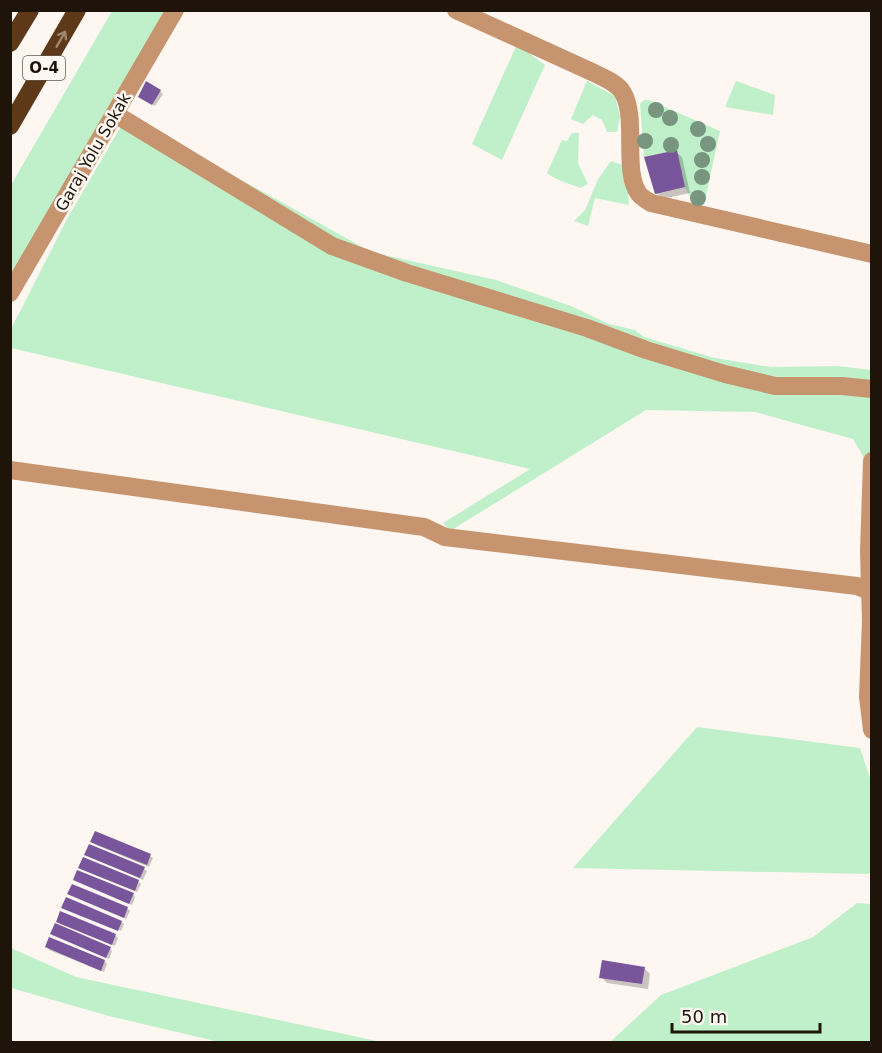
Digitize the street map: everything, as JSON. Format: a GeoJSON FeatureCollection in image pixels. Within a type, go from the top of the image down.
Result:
{"type":"FeatureCollection","features":[{"type":"Feature","properties":{"kind":"highway","name":"O-4"},"geometry":{"type":"LineString","coordinates":[[10,43],[30,10]]}},
{"type":"Feature","properties":{"kind":"highway","name":"O-4"},"geometry":{"type":"LineString","coordinates":[[10,126],[77,10]]}},
{"type":"Feature","properties":{"kind":"street","name":"Garaj Yolu Sokak"},"geometry":{"type":"LineString","coordinates":[[10,293],[175,10]]}},
{"type":"Feature","properties":{"kind":"street"},"geometry":{"type":"LineString","coordinates":[[456,10],[592,72],[623,91],[628,106],[633,181],[640,195],[651,203],[872,254]]}},
{"type":"Feature","properties":{"kind":"street"},"geometry":{"type":"LineString","coordinates":[[115,114],[332,246],[407,273],[587,328],[646,350],[725,374],[775,386],[842,386],[872,389]]}},
{"type":"Feature","properties":{"kind":"street"},"geometry":{"type":"LineString","coordinates":[[872,461],[868,697],[872,730]]}},
{"type":"Feature","properties":{"kind":"street"},"geometry":{"type":"LineString","coordinates":[[10,470],[424,527],[445,537],[857,586],[871,592]]}},
{"type":"Feature","properties":{"kind":"green space"},"geometry":{"type":"Polygon","coordinates":[[[112,11],[169,11],[11,284],[11,185],[112,11]]]}},
{"type":"Feature","properties":{"kind":"green space"},"geometry":{"type":"Polygon","coordinates":[[[517,44],[545,65],[502,160],[472,144],[517,44]]]}},
{"type":"Feature","properties":{"kind":"green space"},"geometry":{"type":"Polygon","coordinates":[[[587,81],[615,96],[620,117],[617,132],[607,132],[602,120],[593,115],[583,124],[571,119],[587,81]]]}},
{"type":"Feature","properties":{"kind":"green space"},"geometry":{"type":"Polygon","coordinates":[[[736,81],[775,95],[773,115],[725,107],[736,81]]]}},
{"type":"Feature","properties":{"kind":"green space"},"geometry":{"type":"Polygon","coordinates":[[[644,100],[649,100],[720,131],[704,205],[693,203],[685,187],[655,194],[644,157],[640,104],[644,100]]]}},
{"type":"Feature","properties":{"kind":"green space"},"geometry":{"type":"Polygon","coordinates":[[[127,116],[371,252],[496,280],[571,306],[609,324],[635,330],[644,337],[715,358],[771,367],[838,366],[871,370],[872,476],[863,537],[863,456],[853,439],[755,412],[646,410],[450,531],[443,523],[530,469],[11,348],[11,329],[67,219],[127,116]]]}},
{"type":"Feature","properties":{"kind":"green space"},"geometry":{"type":"Polygon","coordinates":[[[572,133],[579,133],[578,163],[588,184],[580,188],[547,173],[562,140],[567,141],[572,133]]]}},
{"type":"Feature","properties":{"kind":"green space"},"geometry":{"type":"Polygon","coordinates":[[[611,161],[626,166],[629,205],[595,198],[588,226],[574,221],[585,210],[598,179],[611,161]]]}},
{"type":"Feature","properties":{"kind":"green space"},"geometry":{"type":"Polygon","coordinates":[[[697,727],[860,748],[871,781],[871,872],[868,874],[573,868],[697,727]]]}},
{"type":"Feature","properties":{"kind":"green space"},"geometry":{"type":"Polygon","coordinates":[[[857,903],[871,904],[871,1042],[610,1042],[661,995],[813,937],[857,903]]]}},
{"type":"Feature","properties":{"kind":"green space"},"geometry":{"type":"Polygon","coordinates":[[[11,948],[76,977],[382,1042],[219,1042],[109,1016],[11,988],[11,948]]]}},
{"type":"Feature","properties":{"kind":"building"},"geometry":{"type":"Polygon","coordinates":[[[146,81],[161,90],[152,105],[138,97],[146,81]]]}},
{"type":"Feature","properties":{"kind":"building"},"geometry":{"type":"Polygon","coordinates":[[[677,150],[685,187],[655,194],[644,157],[677,150]]]}},
{"type":"Feature","properties":{"kind":"building"},"geometry":{"type":"Polygon","coordinates":[[[95,831],[151,854],[147,865],[90,842],[95,831]]]}},
{"type":"Feature","properties":{"kind":"building"},"geometry":{"type":"Polygon","coordinates":[[[89,844],[145,867],[140,878],[84,855],[89,844]]]}},
{"type":"Feature","properties":{"kind":"building"},"geometry":{"type":"Polygon","coordinates":[[[83,857],[139,880],[135,891],[78,868],[83,857]]]}},
{"type":"Feature","properties":{"kind":"building"},"geometry":{"type":"Polygon","coordinates":[[[77,870],[134,893],[129,904],[73,880],[77,870]]]}},
{"type":"Feature","properties":{"kind":"building"},"geometry":{"type":"Polygon","coordinates":[[[72,884],[128,907],[124,918],[67,894],[72,884]]]}},
{"type":"Feature","properties":{"kind":"building"},"geometry":{"type":"Polygon","coordinates":[[[66,897],[122,921],[118,931],[61,908],[66,897]]]}},
{"type":"Feature","properties":{"kind":"building"},"geometry":{"type":"Polygon","coordinates":[[[60,911],[116,934],[112,945],[56,922],[60,911]]]}},
{"type":"Feature","properties":{"kind":"building"},"geometry":{"type":"Polygon","coordinates":[[[55,923],[111,947],[106,958],[50,934],[55,923]]]}},
{"type":"Feature","properties":{"kind":"building"},"geometry":{"type":"Polygon","coordinates":[[[49,937],[105,960],[101,971],[45,947],[49,937]]]}},
{"type":"Feature","properties":{"kind":"building"},"geometry":{"type":"Polygon","coordinates":[[[602,960],[645,967],[642,984],[599,978],[602,960]]]}}]}
